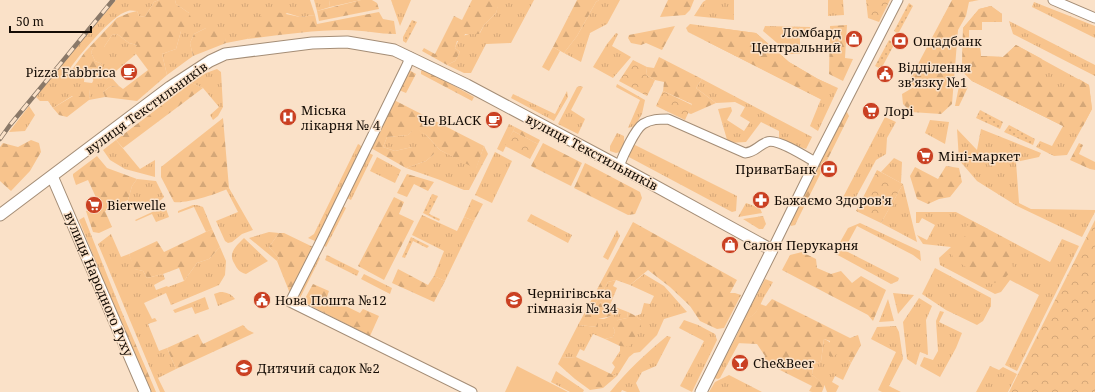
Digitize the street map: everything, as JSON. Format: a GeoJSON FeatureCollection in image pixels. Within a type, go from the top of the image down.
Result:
{"type":"FeatureCollection","features":[{"type":"Feature","properties":{"kind":"street"},"geometry":{"type":"LineString","coordinates":[[701,392],[815,162],[898,0]]}},
{"type":"Feature","properties":{"kind":"street"},"geometry":{"type":"LineString","coordinates":[[1053,0],[1095,18]]}},
{"type":"Feature","properties":{"kind":"street","name":"вулиця Текстильників"},"geometry":{"type":"LineString","coordinates":[[0,215],[170,87],[210,61],[225,54],[312,42],[347,42],[394,50],[410,57],[467,85],[619,166],[772,250]]}},
{"type":"Feature","properties":{"kind":"street"},"geometry":{"type":"LineString","coordinates":[[410,57],[290,302],[472,392]]}},
{"type":"Feature","properties":{"kind":"street"},"geometry":{"type":"LineString","coordinates":[[619,166],[634,136],[642,125],[656,119],[668,119],[745,153],[753,152],[768,141],[777,142],[815,162]]}},
{"type":"Feature","properties":{"kind":"street","name":"вулиця Народного Руху"},"geometry":{"type":"LineString","coordinates":[[52,176],[145,392]]}},
{"type":"Feature","properties":{"kind":"green space"},"geometry":{"type":"Polygon","coordinates":[[[116,0],[159,0],[154,2],[145,17],[139,16],[137,11],[130,11],[121,14],[113,20],[96,37],[68,71],[85,71],[84,82],[92,83],[102,64],[95,61],[91,52],[94,47],[104,47],[112,35],[117,34],[129,43],[137,45],[135,50],[136,54],[110,76],[119,86],[111,86],[103,92],[105,97],[89,100],[90,89],[80,96],[72,96],[53,108],[48,101],[40,101],[35,96],[116,0]]]}},
{"type":"Feature","properties":{"kind":"green space"},"geometry":{"type":"Polygon","coordinates":[[[159,0],[175,0],[176,4],[189,13],[193,22],[188,29],[181,31],[176,49],[162,54],[167,75],[137,101],[105,97],[103,92],[111,86],[119,86],[123,89],[148,70],[134,50],[137,45],[129,43],[117,34],[112,35],[104,47],[94,47],[91,52],[95,61],[102,64],[101,69],[93,81],[92,71],[71,71],[85,52],[117,18],[137,11],[139,16],[145,17],[154,2],[159,0]]]}},
{"type":"Feature","properties":{"kind":"green space"},"geometry":{"type":"Polygon","coordinates":[[[175,0],[310,0],[315,15],[300,17],[287,13],[247,39],[226,43],[224,34],[206,28],[194,34],[190,43],[193,56],[167,75],[162,54],[176,49],[181,31],[189,13],[176,4],[175,0]]]}},
{"type":"Feature","properties":{"kind":"green space"},"geometry":{"type":"Polygon","coordinates":[[[314,0],[329,0],[330,7],[317,11],[314,0]]]}},
{"type":"Feature","properties":{"kind":"green space"},"geometry":{"type":"Polygon","coordinates":[[[329,0],[361,0],[330,7],[329,0]]]}},
{"type":"Feature","properties":{"kind":"green space"},"geometry":{"type":"Polygon","coordinates":[[[361,0],[372,0],[377,3],[379,9],[319,21],[317,11],[361,0]]]}},
{"type":"Feature","properties":{"kind":"green space"},"geometry":{"type":"Polygon","coordinates":[[[391,0],[411,0],[400,26],[391,0]]]}},
{"type":"Feature","properties":{"kind":"green space"},"geometry":{"type":"Polygon","coordinates":[[[472,0],[500,0],[496,13],[484,25],[479,34],[465,34],[463,41],[457,41],[455,48],[460,52],[455,61],[447,65],[422,51],[424,48],[435,54],[454,16],[462,20],[472,0]]]}},
{"type":"Feature","properties":{"kind":"green space"},"geometry":{"type":"Polygon","coordinates":[[[499,0],[534,0],[511,43],[486,44],[471,73],[464,73],[447,65],[455,61],[460,52],[455,48],[461,37],[467,34],[480,33],[484,25],[496,13],[499,0]]]}},
{"type":"Feature","properties":{"kind":"green space"},"geometry":{"type":"Polygon","coordinates":[[[577,0],[599,0],[596,2],[577,36],[564,53],[553,47],[577,0]]]}},
{"type":"Feature","properties":{"kind":"green space"},"geometry":{"type":"Polygon","coordinates":[[[599,0],[620,0],[607,24],[590,33],[581,62],[564,53],[577,36],[596,2],[599,0]]]}},
{"type":"Feature","properties":{"kind":"green space"},"geometry":{"type":"Polygon","coordinates":[[[668,0],[694,0],[690,10],[685,15],[660,17],[668,0]]]}},
{"type":"Feature","properties":{"kind":"green space"},"geometry":{"type":"Polygon","coordinates":[[[706,0],[734,0],[734,20],[694,16],[706,0]]]}},
{"type":"Feature","properties":{"kind":"green space"},"geometry":{"type":"Polygon","coordinates":[[[828,0],[843,0],[844,15],[828,16],[828,0]]]}},
{"type":"Feature","properties":{"kind":"green space"},"geometry":{"type":"Polygon","coordinates":[[[866,0],[890,0],[879,22],[868,18],[866,0]]]}},
{"type":"Feature","properties":{"kind":"green space"},"geometry":{"type":"Polygon","coordinates":[[[952,0],[979,0],[969,2],[966,16],[958,30],[952,104],[941,114],[911,112],[903,104],[902,94],[914,87],[909,81],[952,0]]]}},
{"type":"Feature","properties":{"kind":"green space"},"geometry":{"type":"Polygon","coordinates":[[[1034,2],[1095,26],[1095,38],[1032,7],[1034,2]]]}},
{"type":"Feature","properties":{"kind":"green space"},"geometry":{"type":"Polygon","coordinates":[[[909,3],[913,6],[898,34],[894,31],[909,3]]]}},
{"type":"Feature","properties":{"kind":"green space"},"geometry":{"type":"Polygon","coordinates":[[[991,6],[1002,14],[1002,22],[982,22],[982,30],[969,30],[969,48],[980,48],[981,56],[1003,57],[1016,45],[1089,85],[1092,109],[1067,155],[1054,156],[1036,147],[1040,141],[1052,146],[1063,126],[972,81],[962,71],[963,28],[979,9],[991,6]]]}},
{"type":"Feature","properties":{"kind":"green space"},"geometry":{"type":"Polygon","coordinates":[[[991,6],[1002,14],[1002,22],[982,22],[982,30],[969,30],[969,48],[980,48],[981,56],[1003,57],[1016,45],[1042,59],[1042,67],[1038,71],[1039,82],[1060,101],[1062,93],[1073,87],[1079,79],[1089,85],[1092,109],[1083,126],[1065,132],[1063,126],[972,81],[962,71],[963,28],[979,9],[991,6]]]}},
{"type":"Feature","properties":{"kind":"green space"},"geometry":{"type":"Polygon","coordinates":[[[272,11],[300,17],[315,15],[317,24],[379,12],[383,19],[394,21],[396,34],[334,30],[247,39],[251,36],[250,29],[261,16],[272,11]]]}},
{"type":"Feature","properties":{"kind":"green space"},"geometry":{"type":"Polygon","coordinates":[[[412,20],[417,22],[406,43],[403,41],[403,37],[412,20]]]}},
{"type":"Feature","properties":{"kind":"green space"},"geometry":{"type":"Polygon","coordinates":[[[1009,21],[1095,65],[1095,76],[1013,34],[1009,21]]]}},
{"type":"Feature","properties":{"kind":"green space"},"geometry":{"type":"Polygon","coordinates":[[[690,24],[756,33],[789,62],[818,79],[838,88],[818,131],[810,126],[821,99],[688,32],[686,28],[690,24]]]}},
{"type":"Feature","properties":{"kind":"green space"},"geometry":{"type":"Polygon","coordinates":[[[847,25],[845,58],[853,59],[843,81],[829,74],[830,26],[847,25]]]}},
{"type":"Feature","properties":{"kind":"green space"},"geometry":{"type":"Polygon","coordinates":[[[675,26],[662,50],[646,43],[641,45],[631,43],[628,38],[629,35],[675,26]]]}},
{"type":"Feature","properties":{"kind":"green space"},"geometry":{"type":"Polygon","coordinates":[[[765,26],[810,27],[812,33],[802,33],[800,35],[800,54],[790,54],[763,31],[765,26]]]}},
{"type":"Feature","properties":{"kind":"green space"},"geometry":{"type":"Polygon","coordinates":[[[711,27],[756,33],[789,62],[831,85],[822,100],[704,40],[711,27]]]}},
{"type":"Feature","properties":{"kind":"green space"},"geometry":{"type":"Polygon","coordinates":[[[206,28],[212,28],[225,34],[226,43],[193,56],[190,43],[194,34],[206,28]]]}},
{"type":"Feature","properties":{"kind":"green space"},"geometry":{"type":"Polygon","coordinates":[[[616,33],[618,34],[612,46],[631,57],[613,78],[593,67],[607,44],[616,33]]]}},
{"type":"Feature","properties":{"kind":"green space"},"geometry":{"type":"Polygon","coordinates":[[[889,40],[895,43],[881,69],[875,66],[889,40]]]}},
{"type":"Feature","properties":{"kind":"green space"},"geometry":{"type":"Polygon","coordinates":[[[553,47],[560,51],[549,71],[542,67],[553,47]]]}},
{"type":"Feature","properties":{"kind":"green space"},"geometry":{"type":"Polygon","coordinates":[[[659,57],[702,79],[696,88],[716,103],[691,114],[688,113],[692,104],[663,91],[664,82],[655,80],[646,75],[647,67],[654,68],[659,57]]]}},
{"type":"Feature","properties":{"kind":"green space"},"geometry":{"type":"Polygon","coordinates":[[[633,60],[647,67],[646,75],[655,80],[647,96],[619,81],[633,60]]]}},
{"type":"Feature","properties":{"kind":"green space"},"geometry":{"type":"Polygon","coordinates":[[[217,69],[221,72],[223,107],[218,116],[213,120],[210,115],[219,107],[203,88],[191,83],[206,73],[217,69]]]}},
{"type":"Feature","properties":{"kind":"green space"},"geometry":{"type":"Polygon","coordinates":[[[424,69],[474,97],[472,101],[421,74],[421,71],[424,69]]]}},
{"type":"Feature","properties":{"kind":"green space"},"geometry":{"type":"Polygon","coordinates":[[[409,70],[416,74],[406,93],[399,90],[409,70]]]}},
{"type":"Feature","properties":{"kind":"green space"},"geometry":{"type":"Polygon","coordinates":[[[702,79],[812,137],[806,149],[779,140],[779,131],[761,122],[746,142],[728,143],[718,109],[731,107],[732,111],[727,120],[744,131],[750,122],[740,116],[745,107],[735,102],[716,103],[696,88],[702,79]]]}},
{"type":"Feature","properties":{"kind":"green space"},"geometry":{"type":"Polygon","coordinates":[[[191,83],[203,88],[123,148],[116,140],[191,83]]]}},
{"type":"Feature","properties":{"kind":"green space"},"geometry":{"type":"Polygon","coordinates":[[[617,84],[645,100],[642,114],[635,126],[628,128],[640,100],[616,87],[617,84]]]}},
{"type":"Feature","properties":{"kind":"green space"},"geometry":{"type":"Polygon","coordinates":[[[959,86],[968,87],[959,106],[955,106],[959,86]]]}},
{"type":"Feature","properties":{"kind":"green space"},"geometry":{"type":"Polygon","coordinates":[[[577,87],[583,87],[571,110],[585,119],[578,134],[558,124],[577,87]]]}},
{"type":"Feature","properties":{"kind":"green space"},"geometry":{"type":"Polygon","coordinates":[[[82,88],[90,89],[89,100],[67,117],[59,115],[53,108],[73,96],[80,96],[82,88]]]}},
{"type":"Feature","properties":{"kind":"green space"},"geometry":{"type":"Polygon","coordinates":[[[567,91],[568,97],[554,121],[511,98],[513,94],[555,114],[567,91]]]}},
{"type":"Feature","properties":{"kind":"green space"},"geometry":{"type":"Polygon","coordinates":[[[663,91],[692,105],[685,120],[656,106],[663,91]]]}},
{"type":"Feature","properties":{"kind":"green space"},"geometry":{"type":"Polygon","coordinates":[[[394,100],[484,146],[476,169],[440,150],[427,136],[415,128],[408,135],[387,137],[383,147],[395,151],[412,147],[431,147],[434,154],[426,161],[406,168],[371,148],[394,100]]]}},
{"type":"Feature","properties":{"kind":"green space"},"geometry":{"type":"Polygon","coordinates":[[[29,106],[35,115],[25,131],[9,132],[29,106]]]}},
{"type":"Feature","properties":{"kind":"green space"},"geometry":{"type":"Polygon","coordinates":[[[980,110],[1003,122],[1000,129],[976,118],[980,110]]]}},
{"type":"Feature","properties":{"kind":"green space"},"geometry":{"type":"Polygon","coordinates":[[[847,112],[849,116],[795,225],[791,226],[789,222],[842,113],[847,112]]]}},
{"type":"Feature","properties":{"kind":"green space"},"geometry":{"type":"Polygon","coordinates":[[[885,117],[896,122],[887,138],[886,154],[876,160],[850,208],[840,203],[885,117]]]}},
{"type":"Feature","properties":{"kind":"green space"},"geometry":{"type":"Polygon","coordinates":[[[223,118],[229,188],[202,198],[186,202],[174,202],[161,177],[161,167],[223,118]]]}},
{"type":"Feature","properties":{"kind":"green space"},"geometry":{"type":"Polygon","coordinates":[[[930,120],[949,122],[945,144],[925,133],[930,120]]]}},
{"type":"Feature","properties":{"kind":"green space"},"geometry":{"type":"Polygon","coordinates":[[[509,124],[515,127],[503,152],[497,149],[509,124]]]}},
{"type":"Feature","properties":{"kind":"green space"},"geometry":{"type":"Polygon","coordinates":[[[1009,125],[1035,139],[1033,145],[1004,132],[1009,125]]]}},
{"type":"Feature","properties":{"kind":"green space"},"geometry":{"type":"Polygon","coordinates":[[[415,127],[427,136],[440,150],[476,168],[484,146],[488,154],[469,190],[464,190],[406,168],[426,161],[434,154],[412,147],[395,151],[383,147],[387,137],[408,135],[415,127]]]}},
{"type":"Feature","properties":{"kind":"green space"},"geometry":{"type":"Polygon","coordinates":[[[515,127],[540,140],[538,144],[513,131],[515,127]]]}},
{"type":"Feature","properties":{"kind":"green space"},"geometry":{"type":"Polygon","coordinates":[[[957,129],[977,150],[981,129],[1041,153],[1039,157],[1016,162],[1019,203],[1031,209],[1095,210],[1082,237],[1017,206],[977,181],[959,160],[957,129]]]}},
{"type":"Feature","properties":{"kind":"green space"},"geometry":{"type":"Polygon","coordinates":[[[513,131],[538,144],[530,159],[505,146],[513,131]]]}},
{"type":"Feature","properties":{"kind":"green space"},"geometry":{"type":"Polygon","coordinates":[[[617,133],[624,136],[624,144],[620,152],[616,153],[610,151],[610,146],[617,133]]]}},
{"type":"Feature","properties":{"kind":"green space"},"geometry":{"type":"Polygon","coordinates":[[[31,140],[39,143],[41,152],[30,171],[11,191],[0,181],[0,147],[3,143],[18,147],[31,140]]]}},
{"type":"Feature","properties":{"kind":"green space"},"geometry":{"type":"Polygon","coordinates":[[[116,140],[140,169],[155,160],[155,177],[125,169],[110,160],[103,150],[116,140]]]}},
{"type":"Feature","properties":{"kind":"green space"},"geometry":{"type":"Polygon","coordinates":[[[543,143],[582,163],[571,186],[531,166],[543,143]]]}},
{"type":"Feature","properties":{"kind":"green space"},"geometry":{"type":"Polygon","coordinates":[[[1079,143],[1083,145],[1079,154],[1095,162],[1095,170],[1070,160],[1079,143]]]}},
{"type":"Feature","properties":{"kind":"green space"},"geometry":{"type":"Polygon","coordinates":[[[358,144],[362,148],[318,241],[308,238],[314,234],[358,144]]]}},
{"type":"Feature","properties":{"kind":"green space"},"geometry":{"type":"Polygon","coordinates":[[[633,144],[737,196],[736,211],[732,212],[627,156],[633,144]]]}},
{"type":"Feature","properties":{"kind":"green space"},"geometry":{"type":"Polygon","coordinates":[[[495,152],[512,161],[492,203],[475,195],[495,152]]]}},
{"type":"Feature","properties":{"kind":"green space"},"geometry":{"type":"Polygon","coordinates":[[[369,153],[373,155],[351,200],[347,198],[369,153]]]}},
{"type":"Feature","properties":{"kind":"green space"},"geometry":{"type":"Polygon","coordinates":[[[97,156],[107,168],[137,179],[132,186],[128,200],[105,211],[112,227],[99,233],[93,232],[86,211],[99,204],[88,180],[76,185],[73,176],[73,174],[97,156]]]}},
{"type":"Feature","properties":{"kind":"green space"},"geometry":{"type":"Polygon","coordinates":[[[377,157],[401,170],[395,183],[370,171],[377,157]]]}},
{"type":"Feature","properties":{"kind":"green space"},"geometry":{"type":"Polygon","coordinates":[[[894,158],[902,162],[901,183],[881,172],[894,158]]]}},
{"type":"Feature","properties":{"kind":"green space"},"geometry":{"type":"Polygon","coordinates":[[[585,163],[640,192],[642,198],[635,214],[628,215],[574,188],[585,163]]]}},
{"type":"Feature","properties":{"kind":"green space"},"geometry":{"type":"Polygon","coordinates":[[[946,166],[959,168],[962,182],[950,197],[939,199],[928,204],[917,199],[910,176],[915,167],[938,179],[946,166]]]}},
{"type":"Feature","properties":{"kind":"green space"},"geometry":{"type":"Polygon","coordinates":[[[877,170],[903,184],[881,223],[856,211],[877,170]]]}},
{"type":"Feature","properties":{"kind":"green space"},"geometry":{"type":"Polygon","coordinates":[[[407,174],[434,182],[428,191],[414,184],[407,197],[397,193],[407,174]]]}},
{"type":"Feature","properties":{"kind":"green space"},"geometry":{"type":"Polygon","coordinates":[[[137,179],[156,181],[164,197],[145,208],[137,209],[132,207],[128,200],[132,186],[137,179]]]}},
{"type":"Feature","properties":{"kind":"green space"},"geometry":{"type":"Polygon","coordinates":[[[903,184],[917,242],[881,223],[903,184]]]}},
{"type":"Feature","properties":{"kind":"green space"},"geometry":{"type":"Polygon","coordinates":[[[229,188],[253,230],[242,234],[232,242],[228,243],[225,241],[216,221],[238,212],[226,189],[229,188]]]}},
{"type":"Feature","properties":{"kind":"green space"},"geometry":{"type":"Polygon","coordinates":[[[432,194],[438,196],[429,214],[440,219],[439,221],[423,213],[432,194]]]}},
{"type":"Feature","properties":{"kind":"green space"},"geometry":{"type":"Polygon","coordinates":[[[394,197],[404,202],[399,214],[414,221],[384,280],[358,266],[394,197]]]}},
{"type":"Feature","properties":{"kind":"green space"},"geometry":{"type":"Polygon","coordinates":[[[472,199],[483,204],[474,221],[464,217],[472,199]]]}},
{"type":"Feature","properties":{"kind":"green space"},"geometry":{"type":"Polygon","coordinates":[[[746,203],[760,208],[762,213],[738,217],[746,203]]]}},
{"type":"Feature","properties":{"kind":"green space"},"geometry":{"type":"Polygon","coordinates":[[[193,205],[203,207],[212,229],[206,232],[194,207],[178,213],[178,211],[193,205]]]}},
{"type":"Feature","properties":{"kind":"green space"},"geometry":{"type":"Polygon","coordinates":[[[343,206],[346,208],[326,247],[323,245],[343,206]]]}},
{"type":"Feature","properties":{"kind":"green space"},"geometry":{"type":"Polygon","coordinates":[[[163,207],[166,209],[169,217],[156,222],[152,214],[136,221],[135,220],[163,207]]]}},
{"type":"Feature","properties":{"kind":"green space"},"geometry":{"type":"Polygon","coordinates":[[[916,212],[956,212],[1050,262],[1062,239],[1079,246],[1017,371],[1005,365],[1039,295],[1010,280],[1001,292],[995,294],[940,265],[939,258],[951,247],[923,244],[917,235],[927,240],[935,225],[922,218],[919,223],[916,223],[916,212]]]}},
{"type":"Feature","properties":{"kind":"green space"},"geometry":{"type":"Polygon","coordinates":[[[531,214],[572,235],[568,243],[527,221],[531,214]]]}},
{"type":"Feature","properties":{"kind":"green space"},"geometry":{"type":"Polygon","coordinates":[[[422,215],[457,231],[464,217],[474,221],[445,281],[434,276],[444,251],[412,235],[422,215]]]}},
{"type":"Feature","properties":{"kind":"green space"},"geometry":{"type":"Polygon","coordinates":[[[763,216],[766,224],[763,229],[759,229],[743,219],[763,216]]]}},
{"type":"Feature","properties":{"kind":"green space"},"geometry":{"type":"Polygon","coordinates":[[[84,217],[121,310],[116,312],[79,220],[84,217]]]}},
{"type":"Feature","properties":{"kind":"green space"},"geometry":{"type":"Polygon","coordinates":[[[1095,220],[1095,392],[1009,392],[1095,220]]]}},
{"type":"Feature","properties":{"kind":"green space"},"geometry":{"type":"Polygon","coordinates":[[[972,221],[988,229],[989,237],[995,238],[996,243],[1004,247],[1009,253],[1013,269],[999,282],[986,283],[983,278],[975,281],[971,279],[969,269],[954,259],[950,250],[958,246],[965,236],[965,228],[972,221]]]}},
{"type":"Feature","properties":{"kind":"green space"},"geometry":{"type":"Polygon","coordinates":[[[633,222],[737,280],[730,293],[741,295],[724,328],[717,329],[700,321],[690,306],[670,287],[648,270],[630,285],[616,280],[608,282],[590,313],[593,313],[601,302],[611,316],[598,319],[598,327],[578,325],[633,222]]]}},
{"type":"Feature","properties":{"kind":"green space"},"geometry":{"type":"Polygon","coordinates":[[[860,223],[920,251],[921,261],[913,255],[857,226],[844,250],[899,278],[898,281],[891,284],[834,253],[848,228],[860,223]]]}},
{"type":"Feature","properties":{"kind":"green space"},"geometry":{"type":"Polygon","coordinates":[[[212,229],[220,247],[209,259],[197,263],[184,281],[179,268],[147,278],[143,271],[134,269],[129,254],[157,241],[164,252],[212,229]]]}},
{"type":"Feature","properties":{"kind":"green space"},"geometry":{"type":"Polygon","coordinates":[[[617,230],[620,236],[608,260],[603,257],[617,230]]]}},
{"type":"Feature","properties":{"kind":"green space"},"geometry":{"type":"Polygon","coordinates":[[[269,232],[279,233],[269,247],[279,258],[277,261],[249,238],[269,232]]]}},
{"type":"Feature","properties":{"kind":"green space"},"geometry":{"type":"Polygon","coordinates":[[[279,233],[284,233],[313,247],[313,251],[292,292],[289,291],[277,261],[279,258],[269,247],[279,233]]]}},
{"type":"Feature","properties":{"kind":"green space"},"geometry":{"type":"Polygon","coordinates":[[[111,234],[121,257],[129,254],[135,269],[143,271],[147,278],[163,274],[165,279],[154,285],[156,290],[184,281],[197,263],[209,259],[220,247],[226,261],[225,275],[219,285],[171,305],[166,293],[144,303],[152,319],[155,318],[157,321],[148,324],[159,351],[167,348],[176,369],[158,378],[165,392],[160,392],[98,244],[111,234]]]}},
{"type":"Feature","properties":{"kind":"green space"},"geometry":{"type":"Polygon","coordinates":[[[411,237],[429,246],[427,248],[413,241],[405,258],[402,257],[411,237]]]}},
{"type":"Feature","properties":{"kind":"green space"},"geometry":{"type":"Polygon","coordinates":[[[244,238],[268,261],[246,274],[237,269],[232,259],[232,253],[244,238]]]}},
{"type":"Feature","properties":{"kind":"green space"},"geometry":{"type":"Polygon","coordinates":[[[802,252],[816,259],[817,268],[831,274],[841,271],[852,283],[861,276],[886,290],[873,321],[868,315],[782,270],[790,255],[802,252]]]}},
{"type":"Feature","properties":{"kind":"green space"},"geometry":{"type":"Polygon","coordinates":[[[327,255],[359,271],[357,276],[325,260],[327,255]]]}},
{"type":"Feature","properties":{"kind":"green space"},"geometry":{"type":"Polygon","coordinates":[[[317,256],[320,258],[300,298],[299,294],[317,256]]]}},
{"type":"Feature","properties":{"kind":"green space"},"geometry":{"type":"Polygon","coordinates":[[[935,268],[991,298],[991,306],[983,321],[977,325],[946,310],[922,294],[935,268]]]}},
{"type":"Feature","properties":{"kind":"green space"},"geometry":{"type":"Polygon","coordinates":[[[398,269],[428,285],[434,276],[445,281],[434,302],[392,283],[398,269]]]}},
{"type":"Feature","properties":{"kind":"green space"},"geometry":{"type":"Polygon","coordinates":[[[364,274],[392,288],[390,294],[361,279],[364,274]]]}},
{"type":"Feature","properties":{"kind":"green space"},"geometry":{"type":"Polygon","coordinates":[[[644,274],[664,286],[687,312],[664,319],[657,335],[640,352],[634,353],[629,357],[617,376],[611,374],[615,367],[612,363],[620,351],[620,346],[629,346],[641,320],[635,316],[641,314],[644,303],[650,304],[654,296],[630,285],[644,274]]]}},
{"type":"Feature","properties":{"kind":"green space"},"geometry":{"type":"Polygon","coordinates":[[[765,279],[773,282],[756,312],[744,319],[765,279]]]}},
{"type":"Feature","properties":{"kind":"green space"},"geometry":{"type":"Polygon","coordinates":[[[616,280],[613,286],[617,288],[610,305],[628,312],[627,318],[618,320],[613,327],[615,331],[613,337],[605,339],[593,334],[584,351],[580,349],[576,357],[561,358],[578,325],[598,327],[598,319],[604,319],[611,316],[601,302],[593,313],[590,313],[608,282],[616,280]]]}},
{"type":"Feature","properties":{"kind":"green space"},"geometry":{"type":"Polygon","coordinates":[[[313,284],[329,291],[327,297],[360,313],[363,309],[379,316],[370,336],[303,302],[313,284]]]}},
{"type":"Feature","properties":{"kind":"green space"},"geometry":{"type":"Polygon","coordinates":[[[225,292],[235,299],[218,306],[214,294],[225,292]]]}},
{"type":"Feature","properties":{"kind":"green space"},"geometry":{"type":"Polygon","coordinates":[[[893,293],[914,295],[898,314],[893,293]]]}},
{"type":"Feature","properties":{"kind":"green space"},"geometry":{"type":"Polygon","coordinates":[[[205,297],[209,309],[195,314],[192,307],[175,313],[173,310],[205,297]]]}},
{"type":"Feature","properties":{"kind":"green space"},"geometry":{"type":"Polygon","coordinates":[[[919,298],[932,306],[926,320],[928,355],[920,352],[916,365],[907,359],[903,322],[919,298]]]}},
{"type":"Feature","properties":{"kind":"green space"},"geometry":{"type":"Polygon","coordinates":[[[772,299],[850,338],[858,335],[861,345],[851,363],[849,360],[842,359],[837,353],[834,357],[829,356],[830,341],[824,339],[821,361],[813,364],[812,375],[825,384],[822,392],[809,391],[812,386],[762,361],[765,356],[757,344],[736,343],[736,337],[744,319],[754,314],[760,304],[766,306],[772,299]]]}},
{"type":"Feature","properties":{"kind":"green space"},"geometry":{"type":"Polygon","coordinates":[[[888,299],[894,321],[879,322],[888,299]]]}},
{"type":"Feature","properties":{"kind":"green space"},"geometry":{"type":"Polygon","coordinates":[[[121,310],[156,392],[151,392],[116,312],[121,310]]]}},
{"type":"Feature","properties":{"kind":"green space"},"geometry":{"type":"Polygon","coordinates":[[[940,311],[944,312],[939,322],[962,333],[956,348],[940,377],[920,366],[924,357],[933,360],[938,351],[936,321],[940,311]]]}},
{"type":"Feature","properties":{"kind":"green space"},"geometry":{"type":"Polygon","coordinates":[[[628,312],[641,320],[641,328],[629,347],[620,346],[605,339],[613,337],[615,331],[613,323],[627,318],[628,312]]]}},
{"type":"Feature","properties":{"kind":"green space"},"geometry":{"type":"Polygon","coordinates":[[[684,320],[698,325],[715,334],[717,340],[692,392],[680,386],[704,341],[679,328],[684,320]]]}},
{"type":"Feature","properties":{"kind":"green space"},"geometry":{"type":"Polygon","coordinates":[[[243,325],[254,333],[176,369],[167,348],[198,334],[203,344],[243,325]]]}},
{"type":"Feature","properties":{"kind":"green space"},"geometry":{"type":"Polygon","coordinates":[[[896,326],[899,332],[903,359],[889,386],[901,392],[882,392],[878,390],[896,352],[871,339],[877,327],[896,326]]]}},
{"type":"Feature","properties":{"kind":"green space"},"geometry":{"type":"Polygon","coordinates":[[[667,336],[671,337],[656,366],[642,372],[636,383],[640,392],[627,392],[622,390],[621,392],[610,392],[637,362],[667,336]]]}},
{"type":"Feature","properties":{"kind":"green space"},"geometry":{"type":"Polygon","coordinates":[[[736,337],[736,343],[739,343],[720,378],[714,378],[736,337]]]}},
{"type":"Feature","properties":{"kind":"green space"},"geometry":{"type":"Polygon","coordinates":[[[824,339],[851,363],[843,380],[835,376],[832,382],[839,386],[836,392],[827,392],[824,384],[812,375],[813,364],[821,361],[824,339]]]}},
{"type":"Feature","properties":{"kind":"green space"},"geometry":{"type":"Polygon","coordinates":[[[576,357],[617,376],[603,388],[590,390],[558,364],[561,358],[576,357]]]}},
{"type":"Feature","properties":{"kind":"green space"},"geometry":{"type":"Polygon","coordinates":[[[517,366],[568,392],[505,392],[517,366]]]}},
{"type":"Feature","properties":{"kind":"green space"},"geometry":{"type":"Polygon","coordinates":[[[990,366],[999,370],[1003,367],[1017,374],[1008,392],[976,392],[990,366]]]}},
{"type":"Feature","properties":{"kind":"green space"},"geometry":{"type":"Polygon","coordinates":[[[556,371],[584,390],[583,392],[570,392],[551,382],[556,371]]]}},
{"type":"Feature","properties":{"kind":"green space"},"geometry":{"type":"Polygon","coordinates":[[[729,375],[762,392],[709,392],[715,382],[729,375]]]}},
{"type":"Feature","properties":{"kind":"railway"},"geometry":{"type":"LineString","coordinates":[[0,139],[113,0]]}},
{"type":"Feature","properties":{"kind":"place","name":"Ломбард Центральний"},"geometry":{"type":"Point","coordinates":[854,39]}},
{"type":"Feature","properties":{"kind":"place","name":"Ощадбанк"},"geometry":{"type":"Point","coordinates":[900,41]}},
{"type":"Feature","properties":{"kind":"place","name":"Pizza Fabbrica"},"geometry":{"type":"Point","coordinates":[129,72]}},
{"type":"Feature","properties":{"kind":"place","name":"Відділення зв’язку №1"},"geometry":{"type":"Point","coordinates":[885,74]}},
{"type":"Feature","properties":{"kind":"place","name":"Лорі"},"geometry":{"type":"Point","coordinates":[871,111]}},
{"type":"Feature","properties":{"kind":"place","name":"Міська лікарня № 4"},"geometry":{"type":"Point","coordinates":[288,117]}},
{"type":"Feature","properties":{"kind":"place","name":"Че BLACK"},"geometry":{"type":"Point","coordinates":[494,120]}},
{"type":"Feature","properties":{"kind":"place","name":"Міні-маркет"},"geometry":{"type":"Point","coordinates":[925,156]}},
{"type":"Feature","properties":{"kind":"place","name":"ПриватБанк"},"geometry":{"type":"Point","coordinates":[829,169]}},
{"type":"Feature","properties":{"kind":"place","name":"Бажаємо Здоров'я"},"geometry":{"type":"Point","coordinates":[761,200]}},
{"type":"Feature","properties":{"kind":"place","name":"Bierwelle"},"geometry":{"type":"Point","coordinates":[94,205]}},
{"type":"Feature","properties":{"kind":"place","name":"Салон Перукарня"},"geometry":{"type":"Point","coordinates":[730,245]}},
{"type":"Feature","properties":{"kind":"place","name":"Нова Пошта №12"},"geometry":{"type":"Point","coordinates":[262,300]}},
{"type":"Feature","properties":{"kind":"place","name":"Чернігівська гімназія № 34"},"geometry":{"type":"Point","coordinates":[514,300]}},
{"type":"Feature","properties":{"kind":"place","name":"Che&Beer"},"geometry":{"type":"Point","coordinates":[740,363]}},
{"type":"Feature","properties":{"kind":"place","name":"Дитячий садок №2"},"geometry":{"type":"Point","coordinates":[244,368]}}]}
